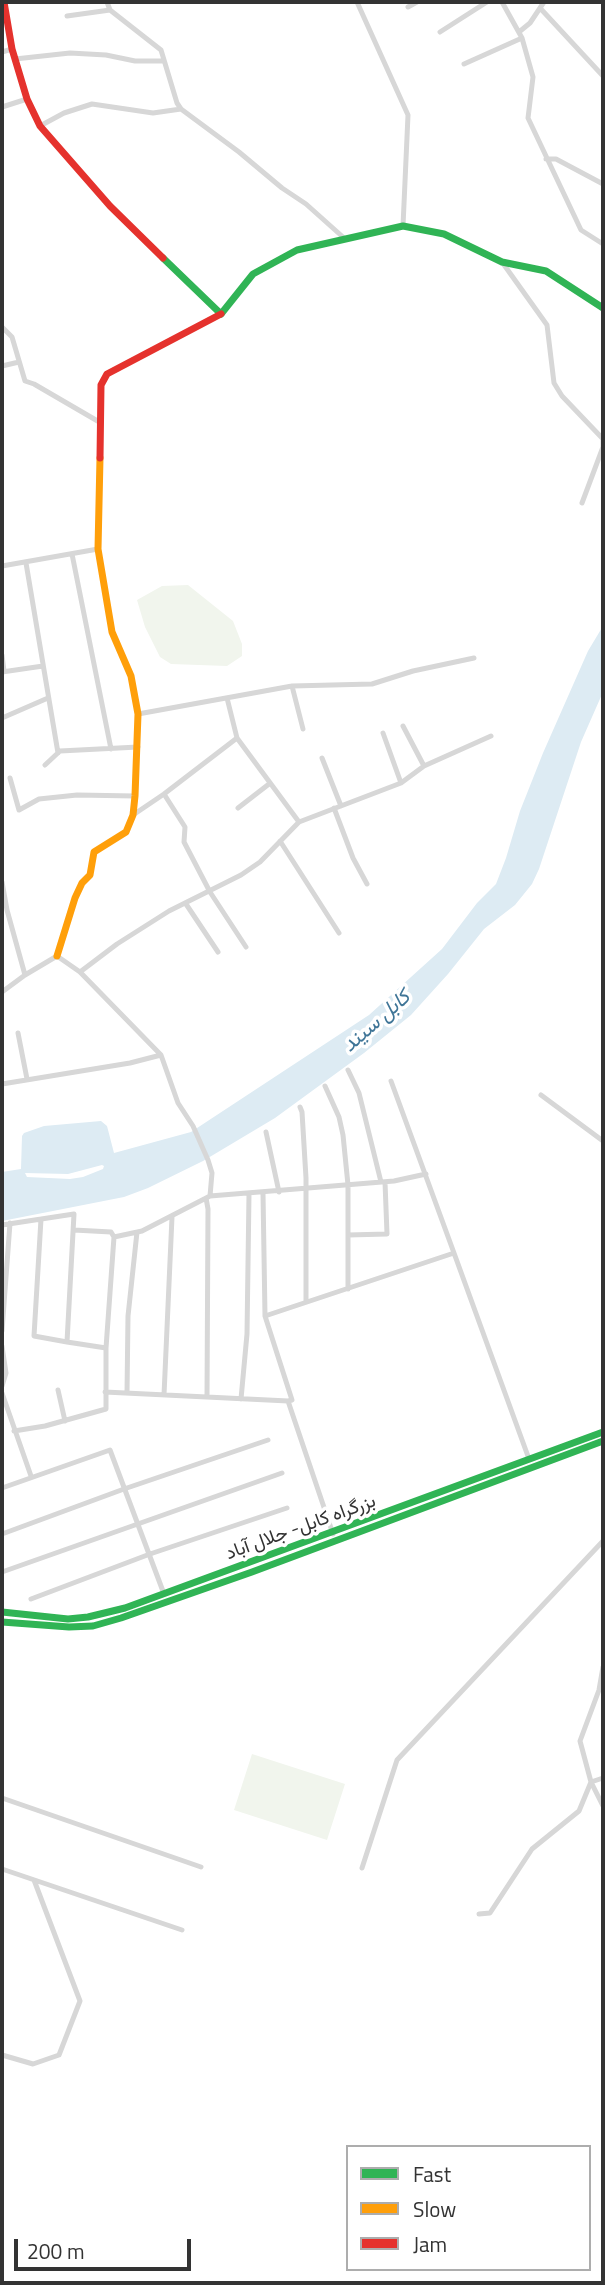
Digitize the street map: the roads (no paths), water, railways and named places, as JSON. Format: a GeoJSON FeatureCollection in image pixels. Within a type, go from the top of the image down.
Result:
{"type":"FeatureCollection","features":[{"type":"Feature","properties":{"kind":"main road"},"geometry":{"type":"LineString","coordinates":[[3,7],[27,99],[40,126],[110,206],[221,314]]}},
{"type":"Feature","properties":{"kind":"main road"},"geometry":{"type":"LineString","coordinates":[[57,956],[75,898],[82,883],[90,875],[94,852],[126,832],[133,815],[135,796],[138,714],[131,676],[111,632],[98,550],[101,385],[107,374],[221,314],[253,274],[297,250],[403,226],[444,234],[502,262],[546,271],[603,307]]}},
{"type":"Feature","properties":{"kind":"main road","name":"بزرگراه کابل- جلال آباد"},"geometry":{"type":"LineString","coordinates":[[2,1622],[69,1628],[93,1626],[165,1604],[603,1432]]}},
{"type":"Feature","properties":{"kind":"main road","name":"بزرگراه کابل- جلال آباد"},"geometry":{"type":"LineString","coordinates":[[2,1612],[68,1619],[125,1608],[603,1441]]}},
{"type":"Feature","properties":{"kind":"street"},"geometry":{"type":"LineString","coordinates":[[107,2],[110,10],[160,50],[181,109],[306,204],[344,238]]}},
{"type":"Feature","properties":{"kind":"street"},"geometry":{"type":"LineString","coordinates":[[357,2],[408,115],[403,226]]}},
{"type":"Feature","properties":{"kind":"street"},"geometry":{"type":"LineString","coordinates":[[408,7],[417,2]]}},
{"type":"Feature","properties":{"kind":"street"},"geometry":{"type":"LineString","coordinates":[[440,32],[488,2]]}},
{"type":"Feature","properties":{"kind":"street"},"geometry":{"type":"LineString","coordinates":[[502,2],[520,35],[533,77],[528,118],[581,230],[603,244]]}},
{"type":"Feature","properties":{"kind":"street"},"geometry":{"type":"LineString","coordinates":[[464,64],[520,35],[544,2]]}},
{"type":"Feature","properties":{"kind":"street"},"geometry":{"type":"LineString","coordinates":[[540,8],[603,76]]}},
{"type":"Feature","properties":{"kind":"street"},"geometry":{"type":"LineString","coordinates":[[67,16],[110,10]]}},
{"type":"Feature","properties":{"kind":"street"},"geometry":{"type":"LineString","coordinates":[[2,52],[12,49]]}},
{"type":"Feature","properties":{"kind":"street"},"geometry":{"type":"LineString","coordinates":[[15,59],[70,53],[106,55],[135,61],[163,61]]}},
{"type":"Feature","properties":{"kind":"street"},"geometry":{"type":"LineString","coordinates":[[2,107],[27,99]]}},
{"type":"Feature","properties":{"kind":"street"},"geometry":{"type":"LineString","coordinates":[[40,126],[64,113],[92,104],[153,113],[181,109]]}},
{"type":"Feature","properties":{"kind":"street"},"geometry":{"type":"LineString","coordinates":[[546,159],[556,159],[603,184]]}},
{"type":"Feature","properties":{"kind":"street"},"geometry":{"type":"LineString","coordinates":[[502,262],[547,325],[554,383],[562,396],[603,439],[603,447],[582,503]]}},
{"type":"Feature","properties":{"kind":"street"},"geometry":{"type":"LineString","coordinates":[[2,327],[10,333],[25,381],[102,423]]}},
{"type":"Feature","properties":{"kind":"street"},"geometry":{"type":"LineString","coordinates":[[2,366],[19,362]]}},
{"type":"Feature","properties":{"kind":"street"},"geometry":{"type":"LineString","coordinates":[[2,566],[98,550]]}},
{"type":"Feature","properties":{"kind":"street"},"geometry":{"type":"LineString","coordinates":[[72,554],[111,749]]}},
{"type":"Feature","properties":{"kind":"street"},"geometry":{"type":"LineString","coordinates":[[26,563],[58,753]]}},
{"type":"Feature","properties":{"kind":"street"},"geometry":{"type":"LineString","coordinates":[[2,656],[3,671],[43,666]]}},
{"type":"Feature","properties":{"kind":"street"},"geometry":{"type":"LineString","coordinates":[[138,714],[292,686],[372,684],[413,671],[474,659]]}},
{"type":"Feature","properties":{"kind":"street"},"geometry":{"type":"LineString","coordinates":[[292,686],[303,729]]}},
{"type":"Feature","properties":{"kind":"street"},"geometry":{"type":"LineString","coordinates":[[2,718],[48,698]]}},
{"type":"Feature","properties":{"kind":"street"},"geometry":{"type":"LineString","coordinates":[[227,698],[237,738],[299,822]]}},
{"type":"Feature","properties":{"kind":"street"},"geometry":{"type":"LineString","coordinates":[[402,726],[424,766]]}},
{"type":"Feature","properties":{"kind":"street"},"geometry":{"type":"LineString","coordinates":[[383,733],[401,783]]}},
{"type":"Feature","properties":{"kind":"street"},"geometry":{"type":"LineString","coordinates":[[80,972],[117,944],[169,911],[241,876],[260,862],[299,822],[401,783],[424,766],[491,736]]}},
{"type":"Feature","properties":{"kind":"street"},"geometry":{"type":"LineString","coordinates":[[133,815],[237,738]]}},
{"type":"Feature","properties":{"kind":"street"},"geometry":{"type":"LineString","coordinates":[[45,765],[60,751],[138,747]]}},
{"type":"Feature","properties":{"kind":"street"},"geometry":{"type":"LineString","coordinates":[[322,758],[353,858],[367,884]]}},
{"type":"Feature","properties":{"kind":"street"},"geometry":{"type":"LineString","coordinates":[[10,778],[19,810],[39,799],[135,796]]}},
{"type":"Feature","properties":{"kind":"street"},"geometry":{"type":"LineString","coordinates":[[238,808],[269,784]]}},
{"type":"Feature","properties":{"kind":"street"},"geometry":{"type":"LineString","coordinates":[[164,794],[185,828],[184,842],[210,892],[246,947]]}},
{"type":"Feature","properties":{"kind":"street"},"geometry":{"type":"LineString","coordinates":[[280,841],[339,933]]}},
{"type":"Feature","properties":{"kind":"street"},"geometry":{"type":"LineString","coordinates":[[2,881],[4,911],[25,975]]}},
{"type":"Feature","properties":{"kind":"street"},"geometry":{"type":"LineString","coordinates":[[186,904],[218,952]]}},
{"type":"Feature","properties":{"kind":"street"},"geometry":{"type":"LineString","coordinates":[[2,992],[57,956],[80,972],[161,1055],[178,1103],[193,1126],[212,1173],[208,1197],[207,1398]]}},
{"type":"Feature","properties":{"kind":"street"},"geometry":{"type":"LineString","coordinates":[[18,1033],[27,1079]]}},
{"type":"Feature","properties":{"kind":"street"},"geometry":{"type":"LineString","coordinates":[[2,1084],[130,1063],[161,1055]]}},
{"type":"Feature","properties":{"kind":"street"},"geometry":{"type":"LineString","coordinates":[[348,1070],[359,1093],[383,1182],[387,1234],[348,1235]]}},
{"type":"Feature","properties":{"kind":"street"},"geometry":{"type":"LineString","coordinates":[[391,1082],[529,1459]]}},
{"type":"Feature","properties":{"kind":"street"},"geometry":{"type":"LineString","coordinates":[[325,1087],[344,1135],[348,1185],[348,1289]]}},
{"type":"Feature","properties":{"kind":"street"},"geometry":{"type":"LineString","coordinates":[[541,1095],[603,1141]]}},
{"type":"Feature","properties":{"kind":"street"},"geometry":{"type":"LineString","coordinates":[[299,1107],[302,1112],[306,1188],[306,1302]]}},
{"type":"Feature","properties":{"kind":"street"},"geometry":{"type":"LineString","coordinates":[[266,1132],[279,1192]]}},
{"type":"Feature","properties":{"kind":"street"},"geometry":{"type":"LineString","coordinates":[[114,1237],[137,1232],[208,1197],[383,1182],[425,1174]]}},
{"type":"Feature","properties":{"kind":"street"},"geometry":{"type":"LineString","coordinates":[[105,1392],[292,1400],[265,1316],[263,1193]]}},
{"type":"Feature","properties":{"kind":"street"},"geometry":{"type":"LineString","coordinates":[[241,1399],[247,1334],[249,1194]]}},
{"type":"Feature","properties":{"kind":"street"},"geometry":{"type":"LineString","coordinates":[[2,1225],[74,1214],[67,1342]]}},
{"type":"Feature","properties":{"kind":"street"},"geometry":{"type":"LineString","coordinates":[[164,1395],[172,1217]]}},
{"type":"Feature","properties":{"kind":"street"},"geometry":{"type":"LineString","coordinates":[[41,1219],[34,1336],[106,1348]]}},
{"type":"Feature","properties":{"kind":"street"},"geometry":{"type":"LineString","coordinates":[[2,1331],[10,1223]]}},
{"type":"Feature","properties":{"kind":"street"},"geometry":{"type":"LineString","coordinates":[[13,1430],[65,1421],[106,1409],[106,1348],[114,1237],[111,1232],[74,1230]]}},
{"type":"Feature","properties":{"kind":"street"},"geometry":{"type":"LineString","coordinates":[[127,1392],[128,1316],[137,1232]]}},
{"type":"Feature","properties":{"kind":"street"},"geometry":{"type":"LineString","coordinates":[[265,1316],[454,1253]]}},
{"type":"Feature","properties":{"kind":"street"},"geometry":{"type":"LineString","coordinates":[[2,1346],[6,1373],[2,1385]]}},
{"type":"Feature","properties":{"kind":"street"},"geometry":{"type":"LineString","coordinates":[[58,1390],[65,1421]]}},
{"type":"Feature","properties":{"kind":"street"},"geometry":{"type":"LineString","coordinates":[[2,1393],[31,1476]]}},
{"type":"Feature","properties":{"kind":"street"},"geometry":{"type":"LineString","coordinates":[[288,1401],[334,1536]]}},
{"type":"Feature","properties":{"kind":"street"},"geometry":{"type":"LineString","coordinates":[[2,1534],[268,1440]]}},
{"type":"Feature","properties":{"kind":"street"},"geometry":{"type":"LineString","coordinates":[[2,1488],[110,1450],[164,1594]]}},
{"type":"Feature","properties":{"kind":"street"},"geometry":{"type":"LineString","coordinates":[[2,1572],[282,1473]]}},
{"type":"Feature","properties":{"kind":"street"},"geometry":{"type":"LineString","coordinates":[[31,1599],[150,1554],[287,1508]]}},
{"type":"Feature","properties":{"kind":"street"},"geometry":{"type":"LineString","coordinates":[[362,1868],[397,1760],[603,1541]]}},
{"type":"Feature","properties":{"kind":"street"},"geometry":{"type":"LineString","coordinates":[[603,1667],[599,1690],[580,1741],[591,1782],[603,1806]]}},
{"type":"Feature","properties":{"kind":"street"},"geometry":{"type":"LineString","coordinates":[[479,1914],[490,1913],[532,1849],[579,1811],[591,1782],[603,1778]]}},
{"type":"Feature","properties":{"kind":"street"},"geometry":{"type":"LineString","coordinates":[[2,1798],[201,1867]]}},
{"type":"Feature","properties":{"kind":"street"},"geometry":{"type":"LineString","coordinates":[[2,1868],[182,1930]]}},
{"type":"Feature","properties":{"kind":"street"},"geometry":{"type":"LineString","coordinates":[[2,2055],[33,2064],[59,2055],[80,2001],[34,1880]]}},
{"type":"Feature","properties":{"kind":"water","name":"کابل سيند"},"geometry":{"type":"Polygon","coordinates":[[[603,626],[603,692],[581,742],[532,884],[515,905],[484,929],[411,1015],[275,1118],[203,1161],[124,1197],[2,1221],[2,1172],[21,1169],[24,1133],[44,1126],[101,1121],[107,1126],[114,1153],[191,1132],[369,1015],[442,949],[477,903],[496,884],[520,811],[588,651],[603,626]],[[104,1166],[68,1174],[25,1173],[27,1177],[70,1179],[83,1177],[103,1169],[104,1166]]]}}]}
